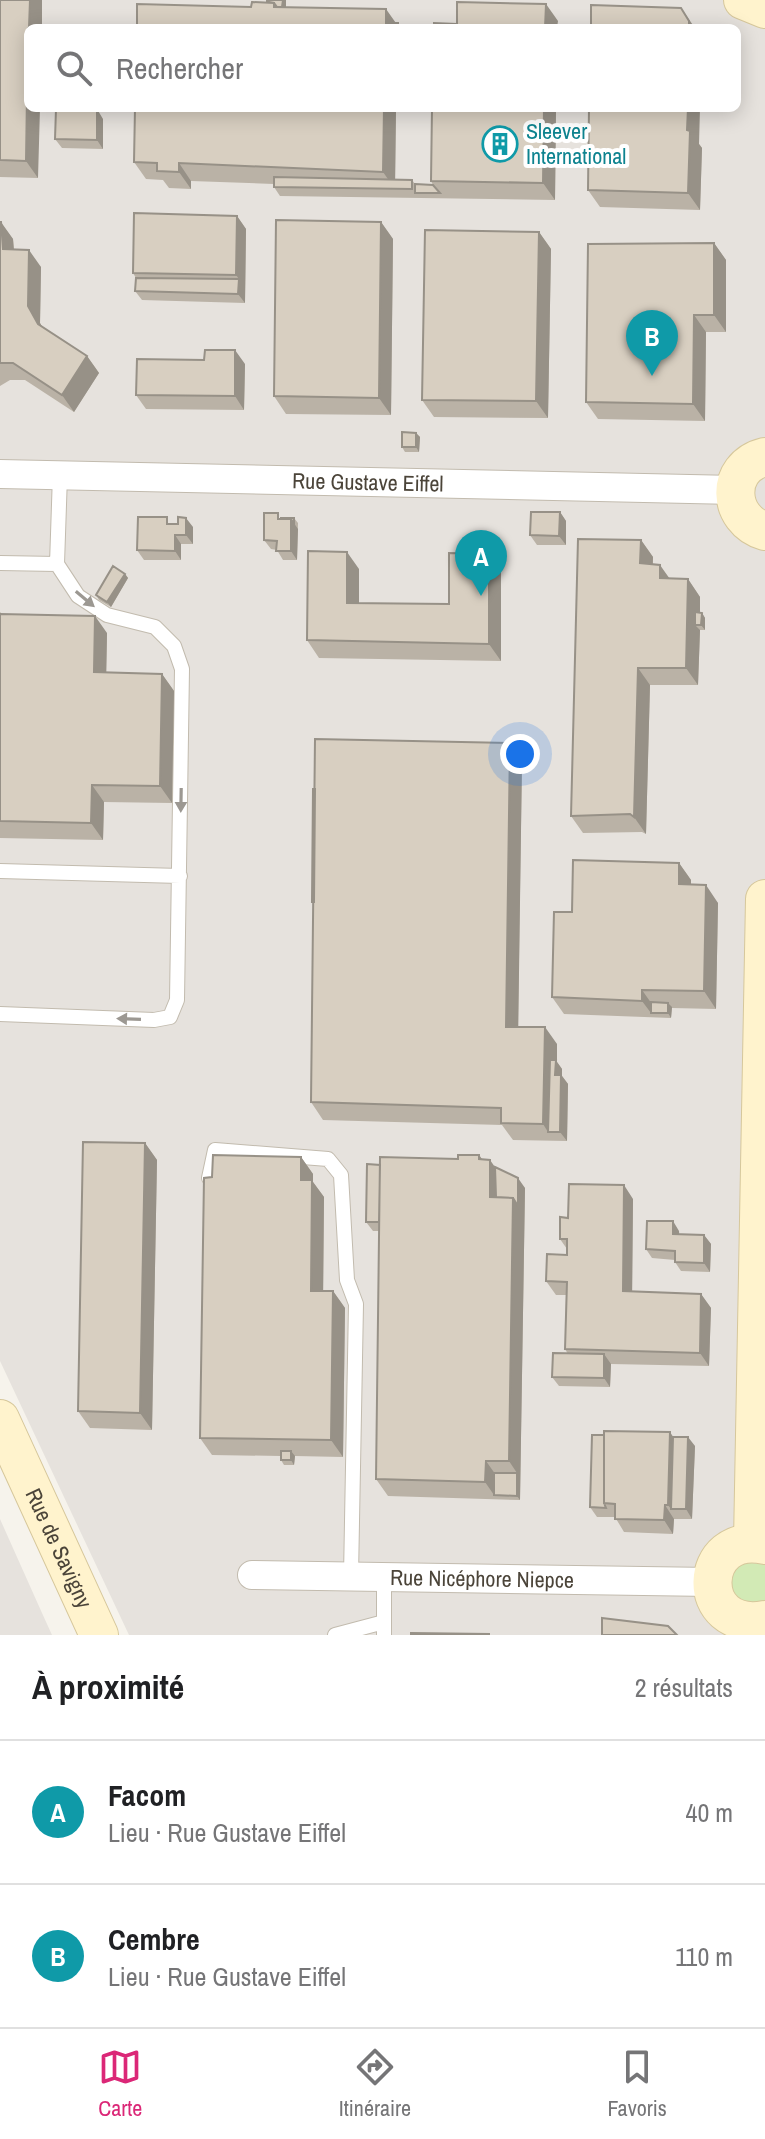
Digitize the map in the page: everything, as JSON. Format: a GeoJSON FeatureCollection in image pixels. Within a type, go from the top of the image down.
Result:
{"type":"FeatureCollection","features":[{"type":"Feature","properties":{"kind":"main road"},"geometry":{"type":"LineString","coordinates":[[743,0],[765,9]]}},
{"type":"Feature","properties":{"kind":"main road"},"geometry":{"type":"LineString","coordinates":[[765,457],[742,471],[735,490],[735,501],[744,520],[765,531]]}},
{"type":"Feature","properties":{"kind":"main road"},"geometry":{"type":"LineString","coordinates":[[756,1626],[739,1621],[719,1606],[711,1582],[719,1558],[740,1544],[759,1544],[765,899]]}},
{"type":"Feature","properties":{"kind":"main road","name":"Rue de Savigny"},"geometry":{"type":"LineString","coordinates":[[0,1419],[99,1635]]}},
{"type":"Feature","properties":{"kind":"street","name":"Rue Gustave Eiffel"},"geometry":{"type":"LineString","coordinates":[[0,474],[735,490]]}},
{"type":"Feature","properties":{"kind":"street","name":"Rue Nicéphore Niepce"},"geometry":{"type":"LineString","coordinates":[[252,1575],[711,1582]]}},
{"type":"Feature","properties":{"kind":"lane"},"geometry":{"type":"LineString","coordinates":[[0,1014],[154,1020],[170,1017],[177,1000],[182,669],[174,646],[155,627],[107,615],[78,596],[57,564],[60,475]]}},
{"type":"Feature","properties":{"kind":"lane"},"geometry":{"type":"LineString","coordinates":[[0,563],[57,564]]}},
{"type":"Feature","properties":{"kind":"lane"},"geometry":{"type":"LineString","coordinates":[[0,871],[180,876]]}},
{"type":"Feature","properties":{"kind":"lane"},"geometry":{"type":"LineString","coordinates":[[209,1178],[215,1150],[328,1159],[341,1175],[347,1280],[356,1304],[351,1576]]}},
{"type":"Feature","properties":{"kind":"lane"},"geometry":{"type":"LineString","coordinates":[[335,1635],[384,1629],[384,1577]]}},
{"type":"Feature","properties":{"kind":"shaded area"},"geometry":{"type":"Polygon","coordinates":[[[0,0],[765,0],[765,1635],[129,1635],[0,1361],[0,0]]]}},
{"type":"Feature","properties":{"kind":"shaded area"},"geometry":{"type":"Polygon","coordinates":[[[0,1519],[42,1613],[52,1635],[0,1635],[0,1519]]]}},
{"type":"Feature","properties":{"kind":"green space"},"geometry":{"type":"Polygon","coordinates":[[[737,1562],[765,1564],[765,1601],[739,1604],[727,1575],[737,1562]]]}},
{"type":"Feature","properties":{"kind":"building"},"geometry":{"type":"Polygon","coordinates":[[[0,0],[30,0],[29,24],[24,24],[26,161],[0,160],[0,0]]]}},
{"type":"Feature","properties":{"kind":"building"},"geometry":{"type":"Polygon","coordinates":[[[267,0],[283,0],[282,7],[277,7],[267,0]]]}},
{"type":"Feature","properties":{"kind":"building"},"geometry":{"type":"Polygon","coordinates":[[[252,2],[274,3],[274,7],[386,9],[386,23],[398,24],[137,24],[137,4],[251,7],[252,2]]]}},
{"type":"Feature","properties":{"kind":"building"},"geometry":{"type":"Polygon","coordinates":[[[457,2],[546,4],[545,24],[457,24],[457,2]]]}},
{"type":"Feature","properties":{"kind":"building"},"geometry":{"type":"Polygon","coordinates":[[[591,5],[681,8],[689,21],[689,24],[591,24],[591,5]]]}},
{"type":"Feature","properties":{"kind":"building"},"geometry":{"type":"Polygon","coordinates":[[[56,112],[97,112],[97,140],[55,139],[56,112]]]}},
{"type":"Feature","properties":{"kind":"building"},"geometry":{"type":"Polygon","coordinates":[[[135,112],[384,112],[383,172],[179,163],[179,172],[157,171],[157,163],[134,162],[135,112]]]}},
{"type":"Feature","properties":{"kind":"building","name":"Sleever International"},"geometry":{"type":"Polygon","coordinates":[[[432,112],[544,112],[543,183],[431,181],[432,112]]]}},
{"type":"Feature","properties":{"kind":"building"},"geometry":{"type":"Polygon","coordinates":[[[589,112],[688,112],[688,193],[588,190],[589,112]]]}},
{"type":"Feature","properties":{"kind":"building"},"geometry":{"type":"Polygon","coordinates":[[[274,177],[412,180],[412,189],[274,187],[274,177]]]}},
{"type":"Feature","properties":{"kind":"building"},"geometry":{"type":"Polygon","coordinates":[[[415,184],[433,185],[440,193],[415,193],[415,184]]]}},
{"type":"Feature","properties":{"kind":"building"},"geometry":{"type":"Polygon","coordinates":[[[134,213],[237,216],[236,275],[133,273],[134,213]]]}},
{"type":"Feature","properties":{"kind":"building"},"geometry":{"type":"Polygon","coordinates":[[[276,220],[381,222],[379,398],[274,396],[276,220]]]}},
{"type":"Feature","properties":{"kind":"building"},"geometry":{"type":"Polygon","coordinates":[[[0,222],[3,249],[29,250],[28,306],[38,324],[87,356],[62,395],[13,363],[0,363],[0,222]]]}},
{"type":"Feature","properties":{"kind":"building"},"geometry":{"type":"Polygon","coordinates":[[[425,230],[539,232],[536,401],[422,400],[425,230]]]}},
{"type":"Feature","properties":{"kind":"building"},"geometry":{"type":"Polygon","coordinates":[[[714,243],[714,315],[694,315],[693,404],[586,402],[588,244],[714,243]]]}},
{"type":"Feature","properties":{"kind":"building"},"geometry":{"type":"Polygon","coordinates":[[[136,278],[239,279],[238,294],[135,291],[136,278]]]}},
{"type":"Feature","properties":{"kind":"building"},"geometry":{"type":"Polygon","coordinates":[[[205,350],[235,350],[235,396],[136,395],[137,359],[204,360],[205,350]]]}},
{"type":"Feature","properties":{"kind":"building"},"geometry":{"type":"Polygon","coordinates":[[[402,432],[416,433],[416,447],[402,447],[402,432]]]}},
{"type":"Feature","properties":{"kind":"building"},"geometry":{"type":"Polygon","coordinates":[[[531,512],[560,512],[559,536],[530,535],[531,512]]]}},
{"type":"Feature","properties":{"kind":"building"},"geometry":{"type":"Polygon","coordinates":[[[264,513],[278,513],[278,519],[291,519],[291,551],[276,551],[277,541],[264,540],[264,513]]]}},
{"type":"Feature","properties":{"kind":"building"},"geometry":{"type":"Polygon","coordinates":[[[138,517],[167,517],[167,524],[178,524],[178,517],[186,518],[186,535],[175,535],[175,551],[137,550],[138,517]]]}},
{"type":"Feature","properties":{"kind":"building"},"geometry":{"type":"Polygon","coordinates":[[[578,539],[641,540],[640,563],[660,565],[660,578],[688,579],[686,668],[638,668],[634,817],[630,814],[571,816],[578,539]]]}},
{"type":"Feature","properties":{"kind":"building"},"geometry":{"type":"Polygon","coordinates":[[[308,551],[347,552],[347,603],[449,604],[449,553],[489,554],[489,644],[307,640],[308,551]]]}},
{"type":"Feature","properties":{"kind":"building"},"geometry":{"type":"Polygon","coordinates":[[[113,566],[125,574],[107,602],[96,595],[113,566]]]}},
{"type":"Feature","properties":{"kind":"building"},"geometry":{"type":"Polygon","coordinates":[[[695,612],[702,613],[701,625],[695,625],[695,612]]]}},
{"type":"Feature","properties":{"kind":"building"},"geometry":{"type":"Polygon","coordinates":[[[0,614],[95,616],[94,672],[162,674],[160,786],[92,785],[91,823],[0,821],[0,614]]]}},
{"type":"Feature","properties":{"kind":"building"},"geometry":{"type":"Polygon","coordinates":[[[315,739],[510,743],[506,1027],[545,1027],[543,1124],[501,1123],[501,1108],[311,1102],[315,739]]]}},
{"type":"Feature","properties":{"kind":"building"},"geometry":{"type":"Polygon","coordinates":[[[313,789],[315,789],[312,902],[313,789]]]}},
{"type":"Feature","properties":{"kind":"building"},"geometry":{"type":"Polygon","coordinates":[[[573,860],[679,863],[679,884],[706,885],[704,991],[642,990],[642,1001],[552,997],[554,912],[572,912],[573,860]]]}},
{"type":"Feature","properties":{"kind":"building"},"geometry":{"type":"Polygon","coordinates":[[[651,1002],[668,1003],[668,1013],[651,1013],[651,1002]]]}},
{"type":"Feature","properties":{"kind":"building"},"geometry":{"type":"Polygon","coordinates":[[[550,1060],[556,1060],[555,1075],[561,1075],[560,1132],[548,1132],[550,1060]]]}},
{"type":"Feature","properties":{"kind":"building"},"geometry":{"type":"Polygon","coordinates":[[[83,1142],[145,1143],[140,1413],[78,1411],[83,1142]]]}},
{"type":"Feature","properties":{"kind":"building"},"geometry":{"type":"Polygon","coordinates":[[[213,1155],[301,1157],[301,1180],[312,1180],[311,1291],[333,1291],[331,1440],[200,1438],[204,1178],[212,1177],[213,1155]]]}},
{"type":"Feature","properties":{"kind":"building"},"geometry":{"type":"Polygon","coordinates":[[[458,1155],[479,1155],[479,1159],[490,1160],[490,1197],[513,1198],[509,1461],[486,1461],[485,1482],[376,1479],[380,1157],[458,1159],[458,1155]]]}},
{"type":"Feature","properties":{"kind":"building"},"geometry":{"type":"Polygon","coordinates":[[[367,1164],[380,1165],[379,1222],[366,1222],[367,1164]]]}},
{"type":"Feature","properties":{"kind":"building"},"geometry":{"type":"Polygon","coordinates":[[[495,1167],[518,1178],[518,1206],[513,1198],[496,1197],[495,1167]]]}},
{"type":"Feature","properties":{"kind":"building"},"geometry":{"type":"Polygon","coordinates":[[[569,1184],[624,1185],[623,1291],[701,1294],[700,1353],[565,1349],[567,1282],[546,1281],[547,1254],[567,1255],[567,1239],[560,1239],[560,1217],[568,1218],[569,1184]]]}},
{"type":"Feature","properties":{"kind":"building"},"geometry":{"type":"Polygon","coordinates":[[[647,1221],[673,1221],[673,1234],[704,1235],[704,1263],[675,1262],[675,1251],[646,1249],[647,1221]]]}},
{"type":"Feature","properties":{"kind":"building"},"geometry":{"type":"Polygon","coordinates":[[[553,1353],[604,1354],[604,1378],[552,1377],[553,1353]]]}},
{"type":"Feature","properties":{"kind":"building"},"geometry":{"type":"Polygon","coordinates":[[[604,1431],[670,1432],[668,1505],[665,1505],[664,1520],[615,1519],[615,1504],[604,1503],[604,1431]]]}},
{"type":"Feature","properties":{"kind":"building"},"geometry":{"type":"Polygon","coordinates":[[[592,1435],[604,1435],[606,1508],[590,1507],[592,1435]]]}},
{"type":"Feature","properties":{"kind":"building"},"geometry":{"type":"Polygon","coordinates":[[[673,1437],[688,1437],[686,1509],[671,1509],[673,1437]]]}},
{"type":"Feature","properties":{"kind":"building"},"geometry":{"type":"Polygon","coordinates":[[[281,1451],[291,1451],[291,1460],[281,1460],[281,1451]]]}},
{"type":"Feature","properties":{"kind":"building"},"geometry":{"type":"Polygon","coordinates":[[[494,1473],[517,1473],[517,1496],[494,1495],[494,1473]]]}},
{"type":"Feature","properties":{"kind":"building"},"geometry":{"type":"Polygon","coordinates":[[[602,1618],[668,1626],[677,1635],[602,1635],[602,1618]]]}},
{"type":"Feature","properties":{"kind":"building"},"geometry":{"type":"Polygon","coordinates":[[[411,1633],[490,1634],[411,1635],[411,1633]]]}},
{"type":"Feature","properties":{"kind":"place","name":"Sleever International"},"geometry":{"type":"Point","coordinates":[500,144]}},
{"type":"Feature","properties":{"kind":"place","name":"Cembre"},"geometry":{"type":"Point","coordinates":[652,376]}},
{"type":"Feature","properties":{"kind":"place","name":"Facom"},"geometry":{"type":"Point","coordinates":[481,596]}}]}
